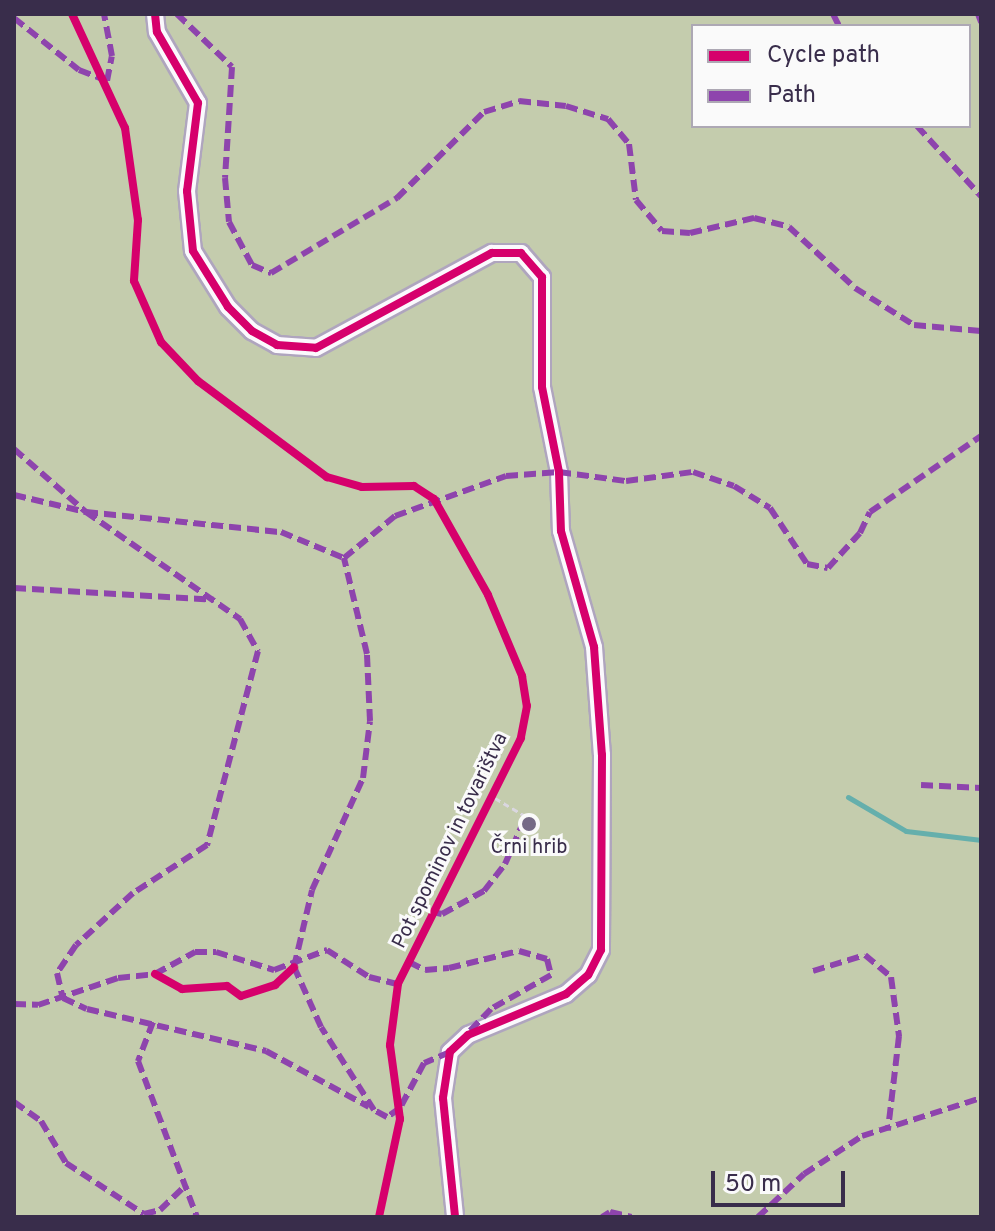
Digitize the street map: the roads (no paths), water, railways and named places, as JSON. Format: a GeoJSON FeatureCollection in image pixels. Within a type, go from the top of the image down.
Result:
{"type":"FeatureCollection","features":[{"type":"Feature","properties":{"kind":"street"},"geometry":{"type":"LineString","coordinates":[[155,14],[157,32],[198,103],[187,191],[193,251],[228,307],[252,331],[277,345],[316,348],[492,253],[521,253],[542,277],[542,387],[559,472],[561,531],[594,647],[602,755],[601,950],[588,975],[566,994],[468,1035],[450,1052],[443,1098],[455,1217]]}},
{"type":"Feature","properties":{"kind":"waterway"},"geometry":{"type":"LineString","coordinates":[[848,797],[906,831],[981,840]]}},
{"type":"Feature","properties":{"kind":"place","name":"Črni hrib"},"geometry":{"type":"Point","coordinates":[529,824]}}]}
